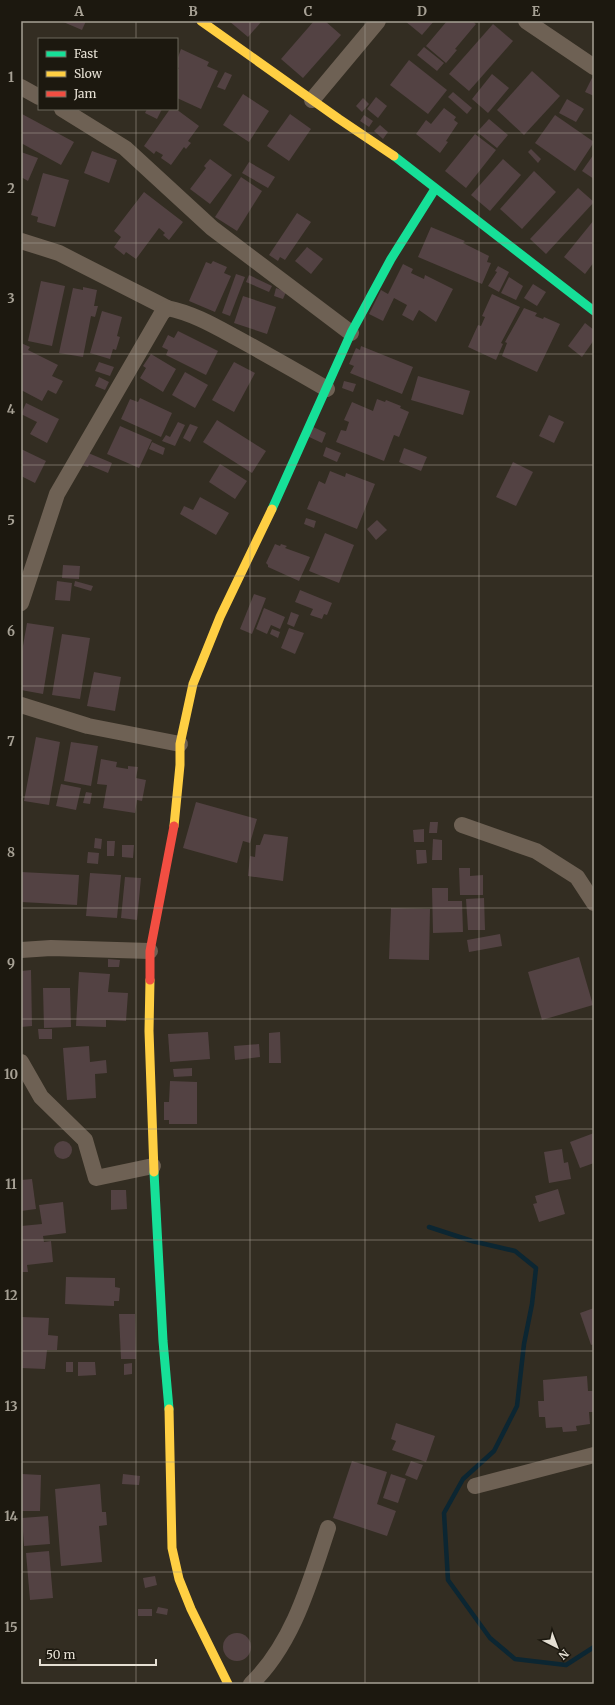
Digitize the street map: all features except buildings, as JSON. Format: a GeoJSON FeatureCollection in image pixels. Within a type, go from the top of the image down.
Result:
{"type":"FeatureCollection","features":[{"type":"Feature","properties":{"kind":"street"},"geometry":{"type":"LineString","coordinates":[[201,21],[338,119],[383,147],[435,189],[594,311]]}},
{"type":"Feature","properties":{"kind":"street"},"geometry":{"type":"LineString","coordinates":[[312,100],[378,21]]}},
{"type":"Feature","properties":{"kind":"street"},"geometry":{"type":"LineString","coordinates":[[526,21],[594,67]]}},
{"type":"Feature","properties":{"kind":"street"},"geometry":{"type":"LineString","coordinates":[[21,88],[38,96]]}},
{"type":"Feature","properties":{"kind":"street"},"geometry":{"type":"LineString","coordinates":[[64,110],[125,148],[212,228],[352,333]]}},
{"type":"Feature","properties":{"kind":"street"},"geometry":{"type":"LineString","coordinates":[[228,1684],[191,1610],[179,1579],[172,1548],[171,1428],[163,1341],[153,1166],[149,1031],[150,951],[174,828],[180,765],[180,744],[193,684],[220,617],[276,501],[352,333],[391,258],[435,189]]}},
{"type":"Feature","properties":{"kind":"street"},"geometry":{"type":"LineString","coordinates":[[21,241],[59,254],[168,308],[186,312],[208,322],[276,358],[326,389]]}},
{"type":"Feature","properties":{"kind":"street"},"geometry":{"type":"LineString","coordinates":[[21,603],[57,494],[162,313],[168,308]]}},
{"type":"Feature","properties":{"kind":"street"},"geometry":{"type":"LineString","coordinates":[[21,706],[88,726],[180,744]]}},
{"type":"Feature","properties":{"kind":"street"},"geometry":{"type":"LineString","coordinates":[[462,825],[536,851],[577,877],[594,903]]}},
{"type":"Feature","properties":{"kind":"street"},"geometry":{"type":"LineString","coordinates":[[21,950],[51,948],[150,951]]}},
{"type":"Feature","properties":{"kind":"street"},"geometry":{"type":"LineString","coordinates":[[21,1062],[41,1097],[85,1140],[96,1178],[153,1166]]}},
{"type":"Feature","properties":{"kind":"street"},"geometry":{"type":"LineString","coordinates":[[475,1486],[594,1455]]}},
{"type":"Feature","properties":{"kind":"street"},"geometry":{"type":"LineString","coordinates":[[251,1684],[261,1675],[281,1647],[304,1597],[328,1528]]}},
{"type":"Feature","properties":{"kind":"waterway"},"geometry":{"type":"LineString","coordinates":[[429,1227],[472,1241],[515,1251],[536,1268],[532,1304],[524,1344],[517,1406],[494,1451],[463,1479],[444,1513],[448,1580],[490,1638],[515,1659],[566,1665],[594,1647]]}},
{"type":"Feature","properties":{"kind":"traffic: fast"},"geometry":{"type":"LineString","coordinates":[[394,156],[594,311]]}},
{"type":"Feature","properties":{"kind":"traffic: fast"},"geometry":{"type":"LineString","coordinates":[[272,509],[351,333],[391,259],[435,189]]}},
{"type":"Feature","properties":{"kind":"traffic: fast"},"geometry":{"type":"LineString","coordinates":[[154,1172],[163,1341],[169,1409]]}},
{"type":"Feature","properties":{"kind":"traffic: slow"},"geometry":{"type":"LineString","coordinates":[[201,21],[339,119],[394,156]]}},
{"type":"Feature","properties":{"kind":"traffic: slow"},"geometry":{"type":"LineString","coordinates":[[174,826],[180,765],[180,744],[193,684],[220,617],[272,509]]}},
{"type":"Feature","properties":{"kind":"traffic: slow"},"geometry":{"type":"LineString","coordinates":[[150,980],[149,1031],[154,1172]]}},
{"type":"Feature","properties":{"kind":"traffic: slow"},"geometry":{"type":"LineString","coordinates":[[169,1409],[172,1548],[179,1579],[191,1609],[228,1684]]}},
{"type":"Feature","properties":{"kind":"traffic: jam"},"geometry":{"type":"LineString","coordinates":[[150,980],[150,951],[174,826]]}}]}
